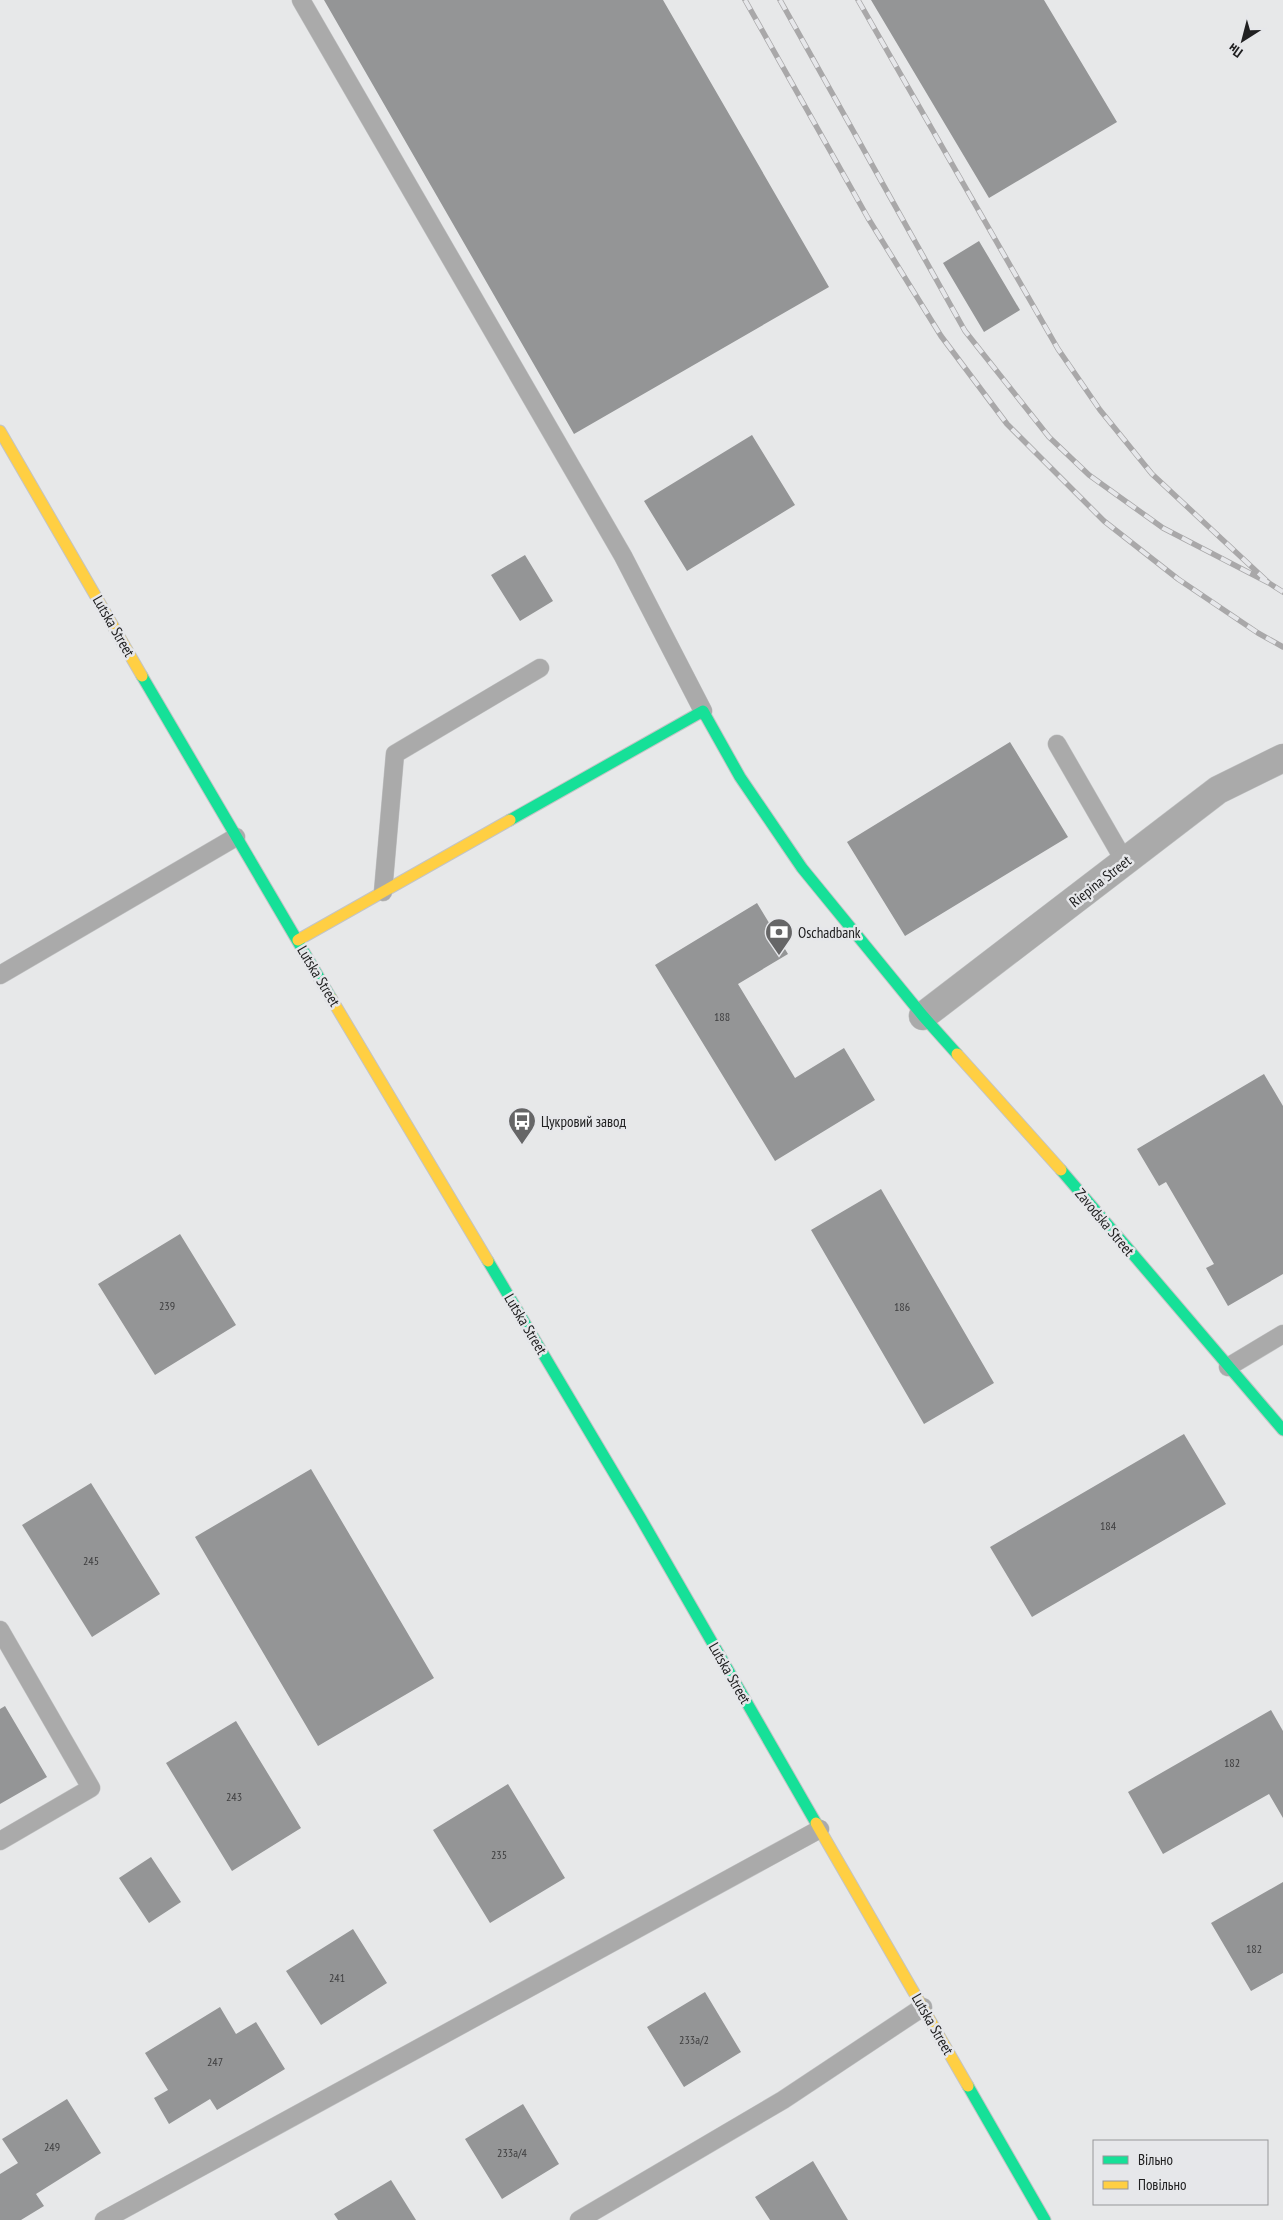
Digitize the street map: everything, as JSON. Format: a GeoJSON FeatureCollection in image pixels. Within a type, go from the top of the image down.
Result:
{"type":"FeatureCollection","features":[{"type":"Feature","properties":{"kind":"main road","name":"Lutska Street"},"geometry":{"type":"LineString","coordinates":[[0,432],[236,836],[635,1508],[1045,2220]]}},
{"type":"Feature","properties":{"kind":"main road"},"geometry":{"type":"LineString","coordinates":[[298,940],[703,712]]}},
{"type":"Feature","properties":{"kind":"main road","name":"Zavodska Street"},"geometry":{"type":"LineString","coordinates":[[703,712],[740,777],[802,868],[923,1016],[1057,1165],[1283,1430]]}},
{"type":"Feature","properties":{"kind":"street","name":"Riepina Street"},"geometry":{"type":"LineString","coordinates":[[923,1016],[1218,790],[1283,758]]}},
{"type":"Feature","properties":{"kind":"lane"},"geometry":{"type":"LineString","coordinates":[[301,0],[623,556],[703,712]]}},
{"type":"Feature","properties":{"kind":"lane"},"geometry":{"type":"LineString","coordinates":[[383,892],[395,754],[540,668]]}},
{"type":"Feature","properties":{"kind":"lane"},"geometry":{"type":"LineString","coordinates":[[1057,744],[1125,862]]}},
{"type":"Feature","properties":{"kind":"lane"},"geometry":{"type":"LineString","coordinates":[[0,975],[236,836]]}},
{"type":"Feature","properties":{"kind":"lane"},"geometry":{"type":"LineString","coordinates":[[1228,1367],[1283,1334]]}},
{"type":"Feature","properties":{"kind":"lane"},"geometry":{"type":"LineString","coordinates":[[0,1630],[91,1788],[0,1841]]}},
{"type":"Feature","properties":{"kind":"lane"},"geometry":{"type":"LineString","coordinates":[[104,2220],[820,1829]]}},
{"type":"Feature","properties":{"kind":"lane"},"geometry":{"type":"LineString","coordinates":[[579,2220],[783,2100],[923,2007]]}},
{"type":"Feature","properties":{"kind":"building"},"geometry":{"type":"Polygon","coordinates":[[[324,0],[663,0],[829,287],[574,434],[324,0]]]}},
{"type":"Feature","properties":{"kind":"building"},"geometry":{"type":"Polygon","coordinates":[[[871,0],[1044,0],[1117,122],[989,198],[871,0]]]}},
{"type":"Feature","properties":{"kind":"building"},"geometry":{"type":"Polygon","coordinates":[[[979,241],[1020,310],[984,332],[943,263],[979,241]]]}},
{"type":"Feature","properties":{"kind":"building"},"geometry":{"type":"Polygon","coordinates":[[[752,435],[795,505],[687,571],[644,501],[752,435]]]}},
{"type":"Feature","properties":{"kind":"building"},"geometry":{"type":"Polygon","coordinates":[[[525,555],[553,601],[520,621],[491,575],[525,555]]]}},
{"type":"Feature","properties":{"kind":"building"},"geometry":{"type":"Polygon","coordinates":[[[1010,742],[1068,837],[905,936],[847,842],[1010,742]]]}},
{"type":"Feature","properties":{"kind":"building"},"geometry":{"type":"Polygon","coordinates":[[[757,903],[788,954],[738,984],[795,1078],[844,1048],[875,1100],[775,1161],[655,965],[757,903]]]}},
{"type":"Feature","properties":{"kind":"building"},"geometry":{"type":"Polygon","coordinates":[[[1264,1074],[1283,1106],[1283,1274],[1228,1306],[1206,1268],[1214,1264],[1166,1182],[1159,1186],[1137,1149],[1264,1074]]]}},
{"type":"Feature","properties":{"kind":"building"},"geometry":{"type":"Polygon","coordinates":[[[881,1189],[994,1383],[924,1424],[811,1230],[881,1189]]]}},
{"type":"Feature","properties":{"kind":"building"},"geometry":{"type":"Polygon","coordinates":[[[180,1234],[236,1325],[155,1375],[98,1284],[180,1234]]]}},
{"type":"Feature","properties":{"kind":"building"},"geometry":{"type":"Polygon","coordinates":[[[1184,1434],[1226,1504],[1032,1617],[990,1547],[1184,1434]]]}},
{"type":"Feature","properties":{"kind":"building"},"geometry":{"type":"Polygon","coordinates":[[[311,1469],[434,1678],[318,1746],[195,1537],[311,1469]]]}},
{"type":"Feature","properties":{"kind":"building"},"geometry":{"type":"Polygon","coordinates":[[[91,1483],[160,1594],[92,1637],[22,1525],[91,1483]]]}},
{"type":"Feature","properties":{"kind":"building"},"geometry":{"type":"Polygon","coordinates":[[[5,1706],[47,1777],[0,1804],[0,1709],[5,1706]]]}},
{"type":"Feature","properties":{"kind":"building"},"geometry":{"type":"Polygon","coordinates":[[[1271,1710],[1283,1731],[1283,1818],[1269,1794],[1163,1854],[1128,1792],[1271,1710]]]}},
{"type":"Feature","properties":{"kind":"building"},"geometry":{"type":"Polygon","coordinates":[[[236,1721],[301,1828],[232,1871],[166,1763],[236,1721]]]}},
{"type":"Feature","properties":{"kind":"building"},"geometry":{"type":"Polygon","coordinates":[[[508,1784],[565,1878],[490,1923],[433,1830],[508,1784]]]}},
{"type":"Feature","properties":{"kind":"building"},"geometry":{"type":"Polygon","coordinates":[[[151,1857],[181,1902],[149,1923],[119,1878],[151,1857]]]}},
{"type":"Feature","properties":{"kind":"building"},"geometry":{"type":"Polygon","coordinates":[[[1283,1882],[1283,1973],[1251,1991],[1211,1923],[1283,1882]]]}},
{"type":"Feature","properties":{"kind":"building"},"geometry":{"type":"Polygon","coordinates":[[[353,1929],[387,1983],[321,2025],[286,1971],[353,1929]]]}},
{"type":"Feature","properties":{"kind":"building"},"geometry":{"type":"Polygon","coordinates":[[[705,1992],[741,2052],[684,2087],[647,2027],[705,1992]]]}},
{"type":"Feature","properties":{"kind":"building"},"geometry":{"type":"Polygon","coordinates":[[[220,2007],[236,2034],[256,2022],[285,2069],[217,2110],[210,2099],[169,2124],[154,2098],[168,2090],[145,2053],[220,2007]]]}},
{"type":"Feature","properties":{"kind":"building"},"geometry":{"type":"Polygon","coordinates":[[[67,2099],[101,2153],[36,2194],[44,2206],[21,2220],[0,2220],[0,2174],[18,2163],[2,2139],[67,2099]]]}},
{"type":"Feature","properties":{"kind":"building"},"geometry":{"type":"Polygon","coordinates":[[[523,2104],[559,2164],[502,2199],[465,2139],[523,2104]]]}},
{"type":"Feature","properties":{"kind":"building"},"geometry":{"type":"Polygon","coordinates":[[[813,2161],[848,2220],[770,2220],[755,2197],[813,2161]]]}},
{"type":"Feature","properties":{"kind":"building"},"geometry":{"type":"Polygon","coordinates":[[[391,2180],[416,2220],[338,2220],[334,2214],[391,2180]]]}},
{"type":"Feature","properties":{"kind":"railway"},"geometry":{"type":"LineString","coordinates":[[745,0],[868,218],[941,336],[1007,424],[1104,521],[1178,579],[1258,633],[1283,647]]}},
{"type":"Feature","properties":{"kind":"railway"},"geometry":{"type":"LineString","coordinates":[[780,0],[965,331],[1049,437],[1089,475],[1163,528],[1269,583]]}},
{"type":"Feature","properties":{"kind":"railway"},"geometry":{"type":"LineString","coordinates":[[858,0],[1058,349],[1100,410],[1152,474],[1269,583],[1283,592]]}},
{"type":"Feature","properties":{"kind":"traffic: fast"},"geometry":{"type":"LineString","coordinates":[[142,676],[331,998]]}},
{"type":"Feature","properties":{"kind":"traffic: fast"},"geometry":{"type":"LineString","coordinates":[[510,820],[703,711],[740,777],[802,868],[923,1016],[957,1054]]}},
{"type":"Feature","properties":{"kind":"traffic: fast"},"geometry":{"type":"LineString","coordinates":[[1061,1170],[1283,1430]]}},
{"type":"Feature","properties":{"kind":"traffic: fast"},"geometry":{"type":"LineString","coordinates":[[488,1261],[640,1517],[816,1823]]}},
{"type":"Feature","properties":{"kind":"traffic: fast"},"geometry":{"type":"LineString","coordinates":[[968,2086],[1045,2220]]}},
{"type":"Feature","properties":{"kind":"traffic: slow"},"geometry":{"type":"LineString","coordinates":[[0,431],[142,676]]}},
{"type":"Feature","properties":{"kind":"traffic: slow"},"geometry":{"type":"LineString","coordinates":[[298,940],[510,820]]}},
{"type":"Feature","properties":{"kind":"traffic: slow"},"geometry":{"type":"LineString","coordinates":[[331,998],[488,1261]]}},
{"type":"Feature","properties":{"kind":"traffic: slow"},"geometry":{"type":"LineString","coordinates":[[957,1054],[1061,1170]]}},
{"type":"Feature","properties":{"kind":"traffic: slow"},"geometry":{"type":"LineString","coordinates":[[816,1823],[968,2086]]}},
{"type":"Feature","properties":{"kind":"place","name":"Oschadbank"},"geometry":{"type":"Point","coordinates":[779,956]}},
{"type":"Feature","properties":{"kind":"place","name":"Цукровий завод"},"geometry":{"type":"Point","coordinates":[522,1145]}}]}
